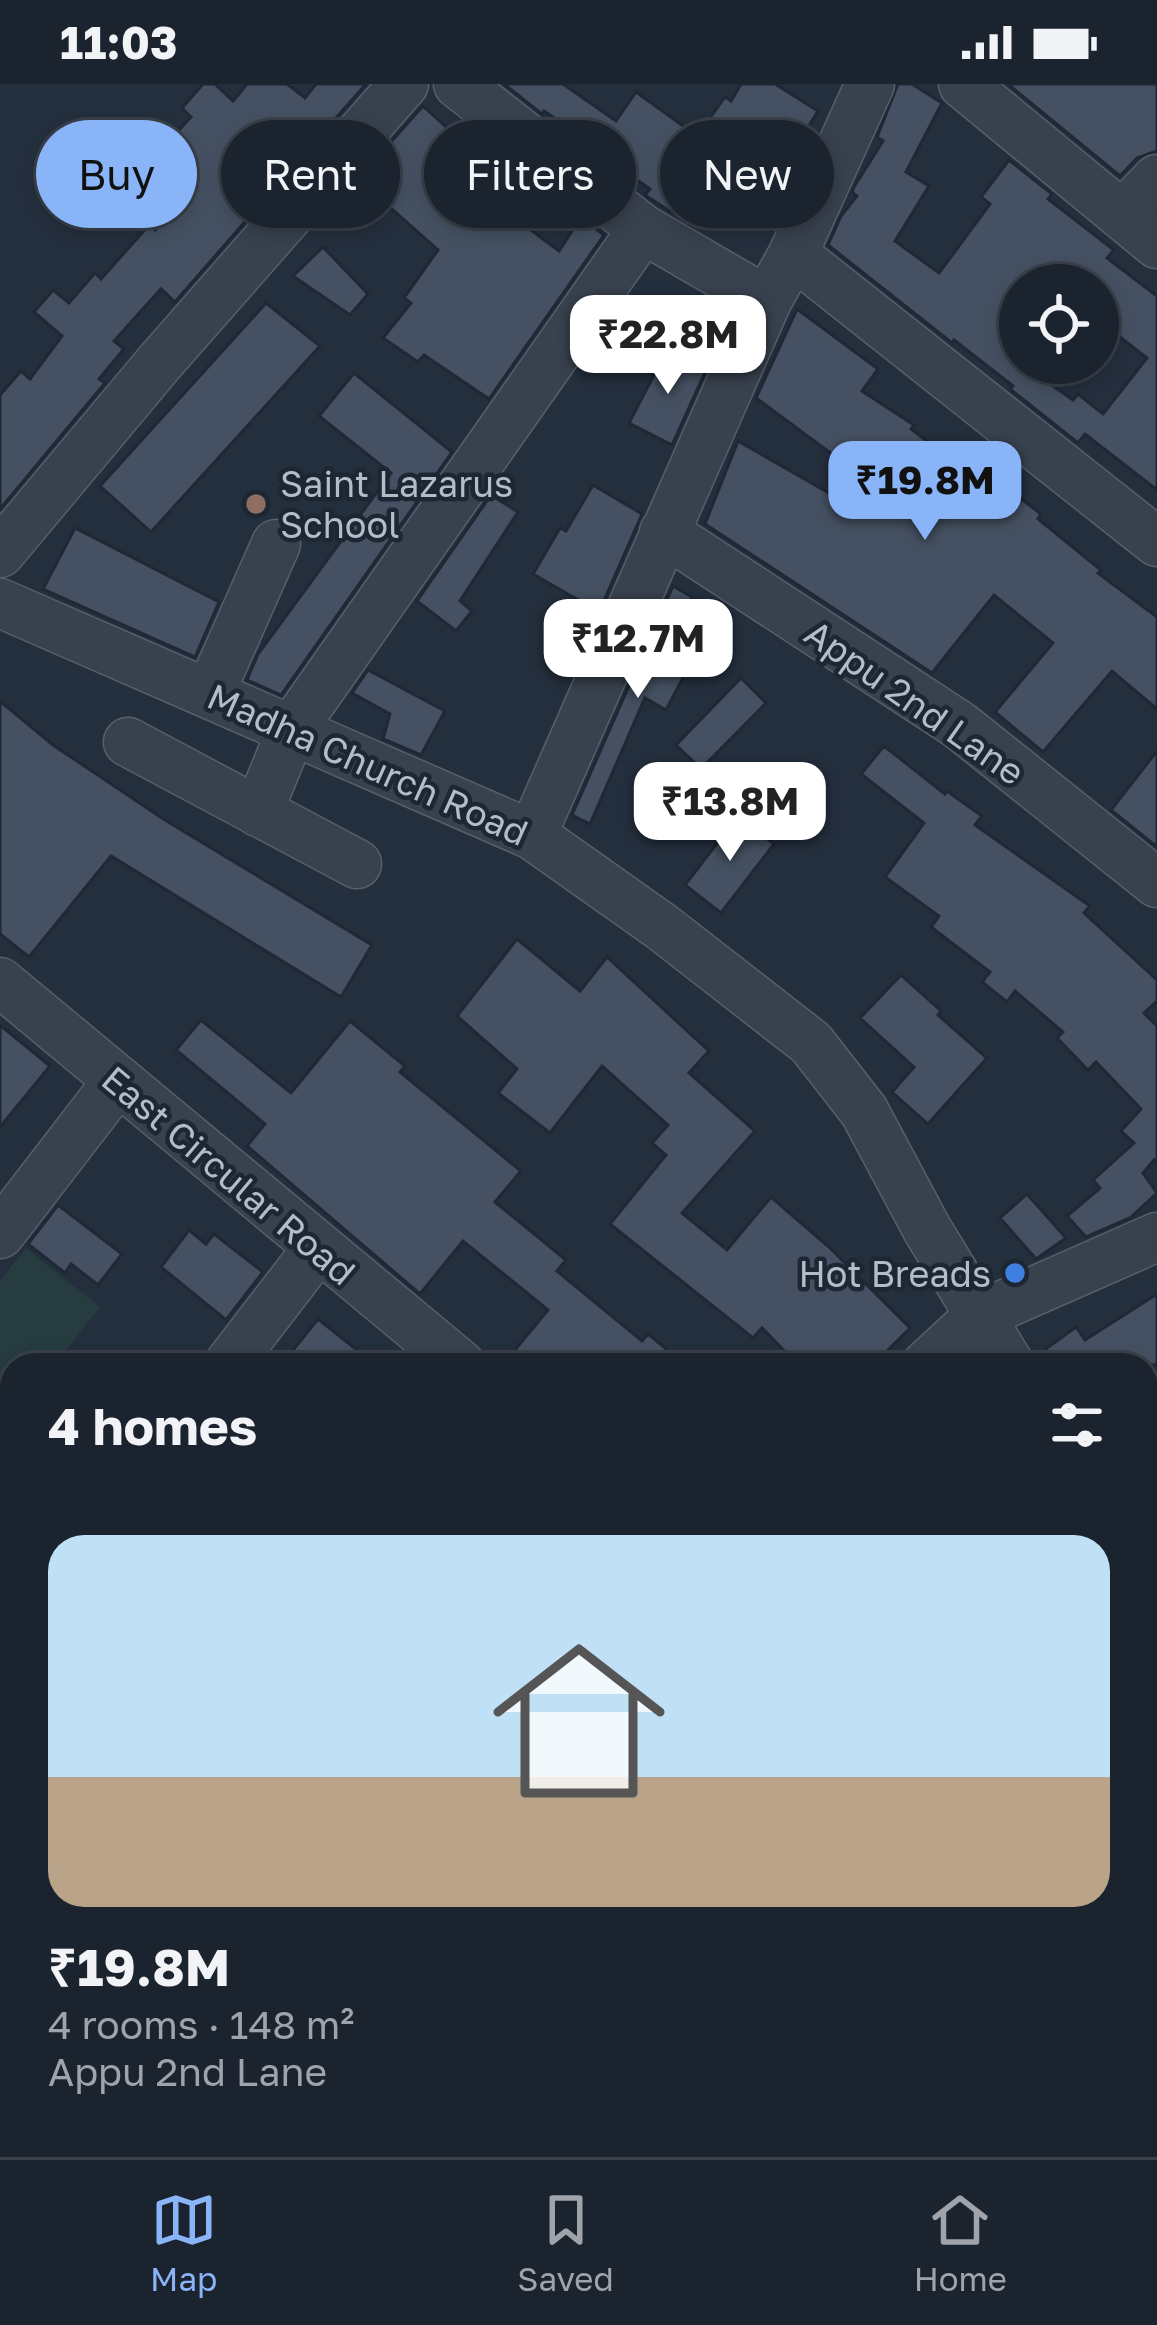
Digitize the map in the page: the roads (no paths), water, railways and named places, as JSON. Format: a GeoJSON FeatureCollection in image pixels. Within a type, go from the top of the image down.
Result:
{"type":"FeatureCollection","features":[{"type":"Feature","properties":{"kind":"street"},"geometry":{"type":"LineString","coordinates":[[0,553],[404,84]]}},
{"type":"Feature","properties":{"kind":"street"},"geometry":{"type":"LineString","coordinates":[[458,84],[643,229],[767,301]]}},
{"type":"Feature","properties":{"kind":"street"},"geometry":{"type":"LineString","coordinates":[[532,836],[767,301],[870,84]]}},
{"type":"Feature","properties":{"kind":"street"},"geometry":{"type":"LineString","coordinates":[[963,84],[1140,230],[1157,179]]}},
{"type":"Feature","properties":{"kind":"street"},"geometry":{"type":"LineString","coordinates":[[258,812],[292,729],[643,229]]}},
{"type":"Feature","properties":{"kind":"street"},"geometry":{"type":"LineString","coordinates":[[793,254],[1157,542]]}},
{"type":"Feature","properties":{"kind":"street","name":"Appu 2nd Lane"},"geometry":{"type":"LineString","coordinates":[[664,532],[959,724],[1157,884]]}},
{"type":"Feature","properties":{"kind":"street"},"geometry":{"type":"LineString","coordinates":[[210,694],[276,544]]}},
{"type":"Feature","properties":{"kind":"street","name":"Madha Church Road"},"geometry":{"type":"LineString","coordinates":[[9,622],[210,694],[532,836],[662,927],[812,1043],[864,1111],[927,1229],[1003,1353]]}},
{"type":"Feature","properties":{"kind":"street"},"geometry":{"type":"LineString","coordinates":[[128,742],[357,864]]}},
{"type":"Feature","properties":{"kind":"street","name":"East Circular Road"},"geometry":{"type":"LineString","coordinates":[[0,982],[445,1353]]}},
{"type":"Feature","properties":{"kind":"street"},"geometry":{"type":"LineString","coordinates":[[0,1234],[117,1082]]}},
{"type":"Feature","properties":{"kind":"street"},"geometry":{"type":"LineString","coordinates":[[939,1353],[980,1315],[1157,1237]]}},
{"type":"Feature","properties":{"kind":"street"},"geometry":{"type":"LineString","coordinates":[[237,1353],[318,1248]]}},
{"type":"Feature","properties":{"kind":"place","name":"Saint Lazarus School"},"geometry":{"type":"Point","coordinates":[256,504]}},
{"type":"Feature","properties":{"kind":"place","name":"Hot Breads"},"geometry":{"type":"Point","coordinates":[1015,1273]}}]}
